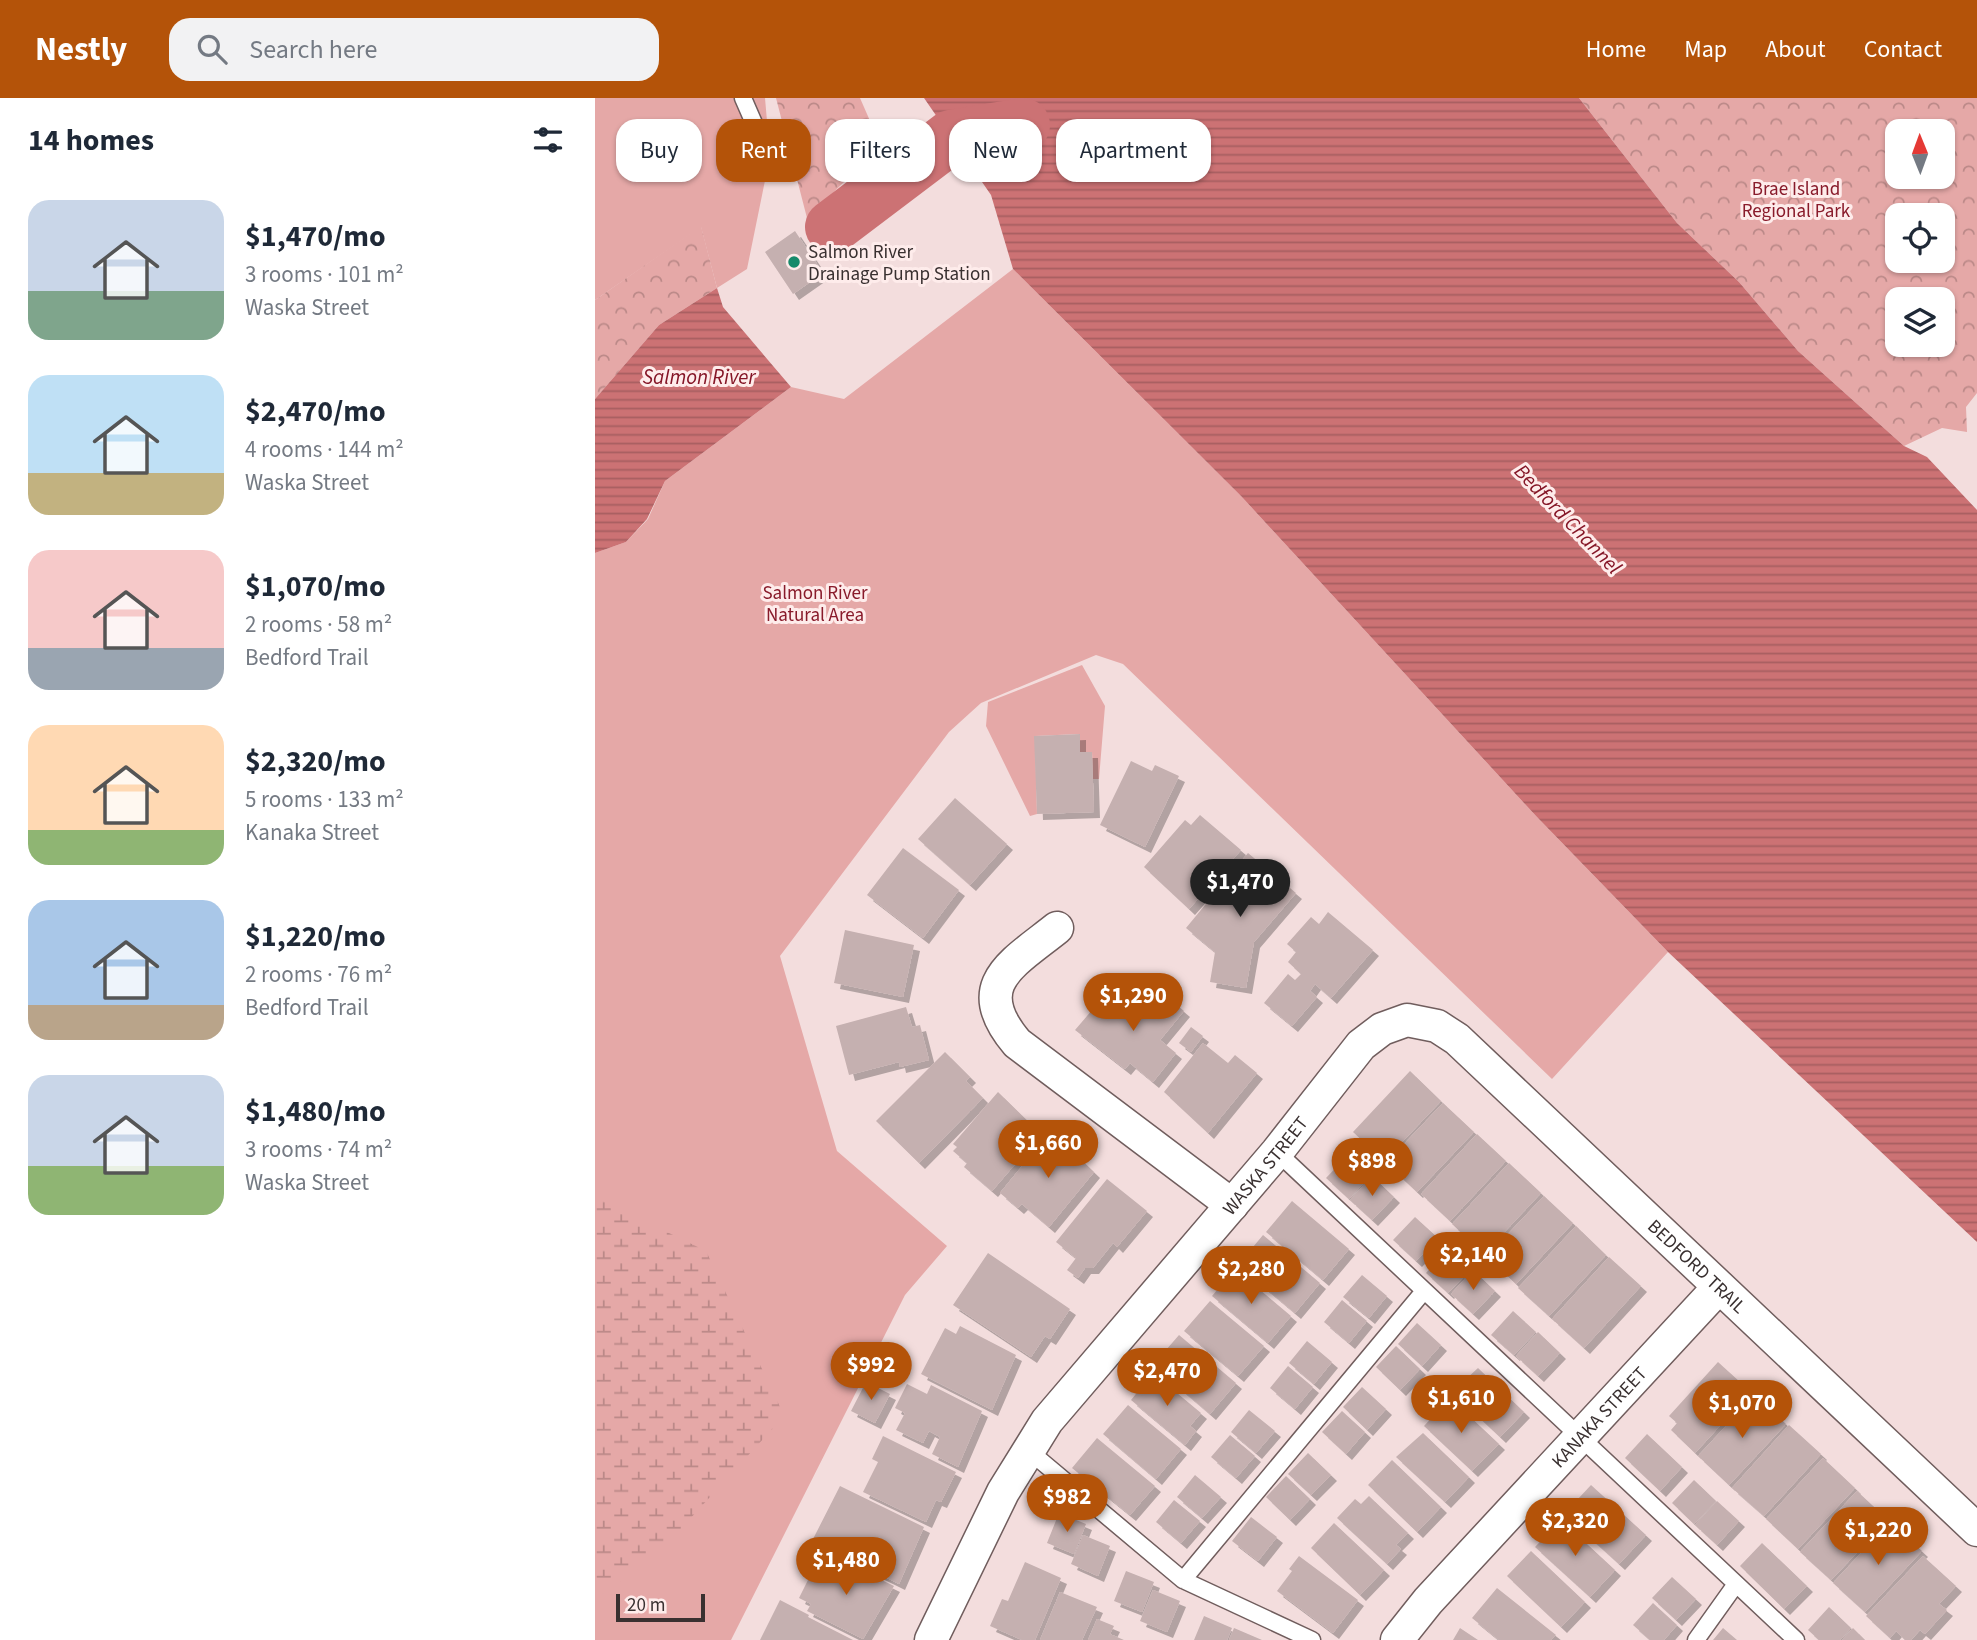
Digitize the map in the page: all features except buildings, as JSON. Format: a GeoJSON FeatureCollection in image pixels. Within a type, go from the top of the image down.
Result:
{"type":"FeatureCollection","features":[{"type":"Feature","properties":{"kind":"street"},"geometry":{"type":"LineString","coordinates":[[1058,928],[1000,976],[995,989],[995,1006],[1002,1024],[1017,1043],[1232,1205]]}},
{"type":"Feature","properties":{"kind":"street","name":"WASKA STREET"},"geometry":{"type":"LineString","coordinates":[[935,1638],[1003,1492],[1028,1450],[1078,1382],[1277,1152],[1361,1045],[1382,1029],[1407,1020]]}},
{"type":"Feature","properties":{"kind":"street","name":"BEDFORD TRAIL"},"geometry":{"type":"LineString","coordinates":[[1407,1020],[1437,1026],[1457,1039],[1977,1530]]}},
{"type":"Feature","properties":{"kind":"street","name":"KANAKA STREET"},"geometry":{"type":"LineString","coordinates":[[1397,1640],[1579,1437],[1719,1287]]}},
{"type":"Feature","properties":{"kind":"lane"},"geometry":{"type":"LineString","coordinates":[[743,98],[753,119]]}},
{"type":"Feature","properties":{"kind":"lane"},"geometry":{"type":"LineString","coordinates":[[1277,1152],[1796,1640]]}},
{"type":"Feature","properties":{"kind":"lane"},"geometry":{"type":"LineString","coordinates":[[1183,1580],[1425,1291]]}},
{"type":"Feature","properties":{"kind":"lane"},"geometry":{"type":"LineString","coordinates":[[1028,1450],[1183,1580],[1312,1640]]}},
{"type":"Feature","properties":{"kind":"lane"},"geometry":{"type":"LineString","coordinates":[[1696,1640],[1736,1584]]}},
{"type":"Feature","properties":{"kind":"green space"},"geometry":{"type":"Polygon","coordinates":[[[595,98],[765,98],[767,119],[716,119],[716,182],[765,182],[747,269],[717,288],[701,227],[595,300],[595,98]]]}},
{"type":"Feature","properties":{"kind":"green space"},"geometry":{"type":"Polygon","coordinates":[[[776,98],[860,98],[869,119],[825,119],[825,182],[844,182],[807,218],[798,182],[811,182],[811,119],[781,119],[776,98]]]}},
{"type":"Feature","properties":{"kind":"green space","name":"Brae Island Regional Park"},"geometry":{"type":"Polygon","coordinates":[[[1579,98],[1977,98],[1977,393],[1966,407],[1967,432],[1942,428],[1904,446],[1798,351],[1739,282],[1677,223],[1579,98]]]}},
{"type":"Feature","properties":{"kind":"green space"},"geometry":{"type":"Polygon","coordinates":[[[701,226],[717,288],[659,325],[595,399],[595,300],[701,226]]]}},
{"type":"Feature","properties":{"kind":"green space","name":"Salmon River Natural Area"},"geometry":{"type":"Polygon","coordinates":[[[1013,269],[1241,496],[1536,816],[1668,952],[1552,1079],[1123,664],[1096,655],[981,703],[949,732],[780,956],[837,1151],[947,1246],[905,1295],[731,1640],[595,1640],[595,553],[626,542],[648,519],[665,481],[791,387],[844,399],[1013,269]]]}},
{"type":"Feature","properties":{"kind":"green space"},"geometry":{"type":"Polygon","coordinates":[[[1082,665],[1105,706],[1099,779],[1093,779],[1092,752],[1080,752],[1079,734],[1035,736],[1037,814],[1030,816],[986,726],[988,702],[1082,665]]]}},
{"type":"Feature","properties":{"kind":"green space"},"geometry":{"type":"Polygon","coordinates":[[[595,1197],[706,1251],[780,1407],[776,1425],[655,1557],[595,1599],[595,1197]]]}},
{"type":"Feature","properties":{"kind":"water","name":"Bedford Channel"},"geometry":{"type":"Polygon","coordinates":[[[924,98],[1579,98],[1677,223],[1739,282],[1798,351],[1904,446],[1927,457],[1977,510],[1977,1242],[1668,952],[1536,816],[1241,496],[1013,269],[991,195],[982,182],[1042,182],[1042,119],[949,119],[949,134],[924,98]]]}},
{"type":"Feature","properties":{"kind":"water","name":"Salmon River"},"geometry":{"type":"Polygon","coordinates":[[[717,288],[723,307],[791,387],[665,481],[647,519],[626,542],[595,553],[595,399],[659,325],[717,288]]]}},
{"type":"Feature","properties":{"kind":"waterway","name":"Salmon River"},"geometry":{"type":"LineString","coordinates":[[832,227],[949,139]]}},
{"type":"Feature","properties":{"kind":"place","name":"Salmon River Drainage Pump Station"},"geometry":{"type":"Point","coordinates":[794,262]}}]}
